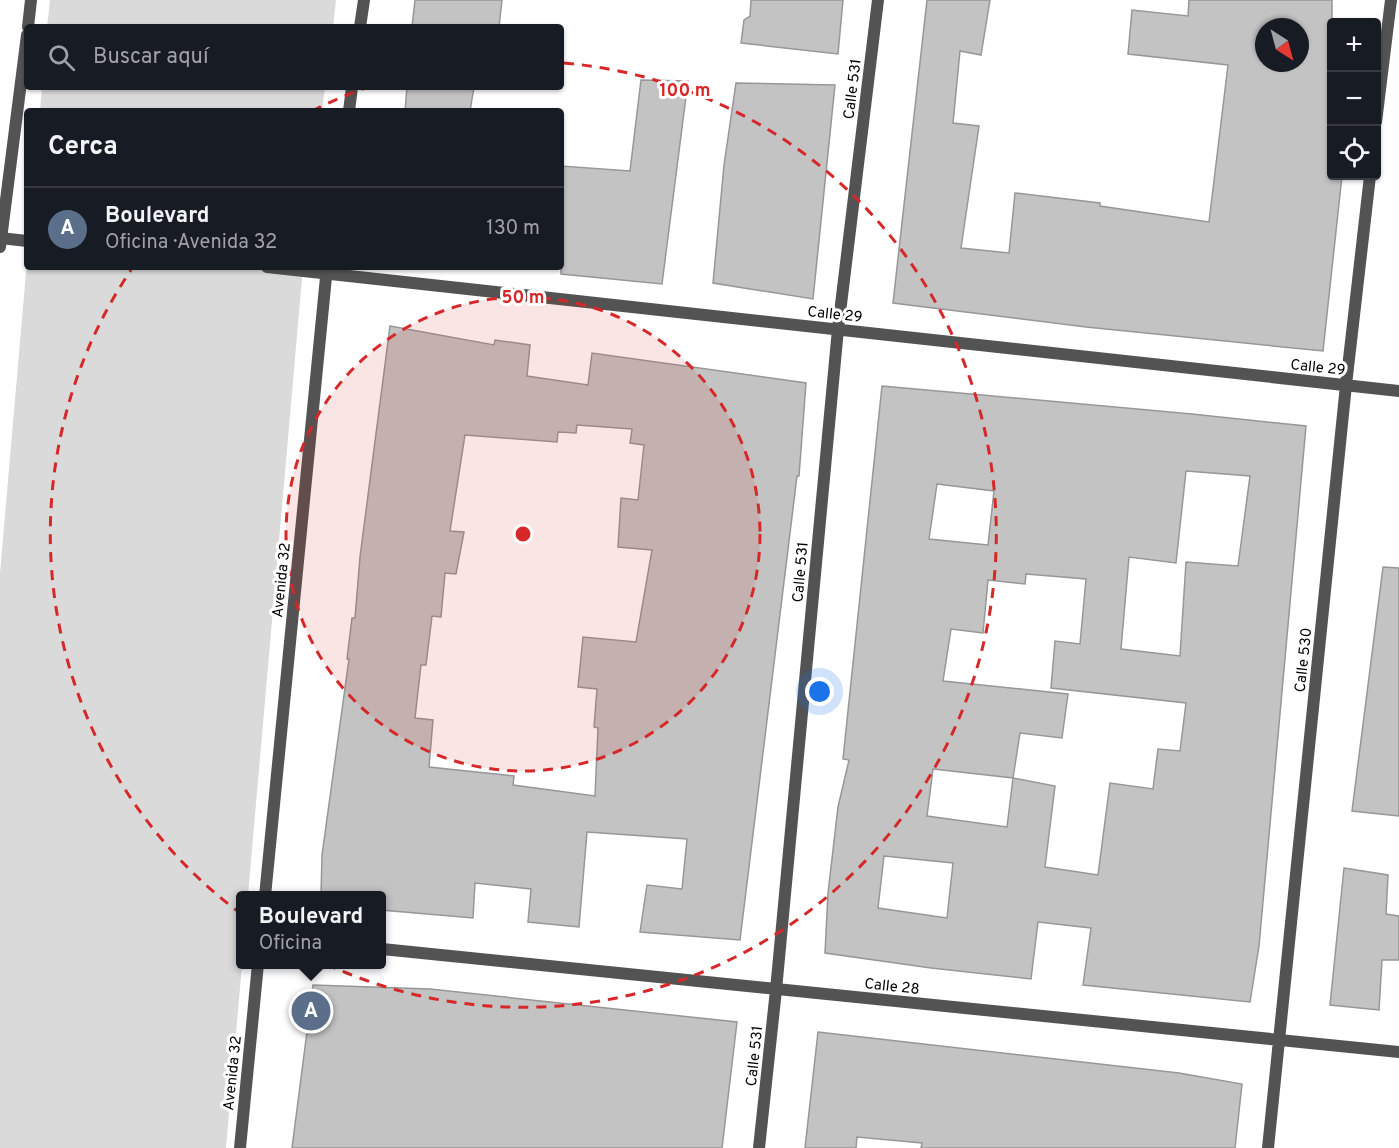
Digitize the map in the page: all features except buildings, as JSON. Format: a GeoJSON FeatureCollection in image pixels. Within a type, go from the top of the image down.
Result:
{"type":"FeatureCollection","features":[{"type":"Feature","properties":{"kind":"street"},"geometry":{"type":"LineString","coordinates":[[28,24],[32,0]]}},
{"type":"Feature","properties":{"kind":"street"},"geometry":{"type":"LineString","coordinates":[[360,24],[364,0]]}},
{"type":"Feature","properties":{"kind":"street","name":"Calle 531"},"geometry":{"type":"LineString","coordinates":[[759,1148],[838,329],[878,0]]}},
{"type":"Feature","properties":{"kind":"street"},"geometry":{"type":"LineString","coordinates":[[1381,87],[1391,0]]}},
{"type":"Feature","properties":{"kind":"street"},"geometry":{"type":"LineString","coordinates":[[24,58],[0,241],[24,241]]}},
{"type":"Feature","properties":{"kind":"street"},"geometry":{"type":"LineString","coordinates":[[349,108],[352,90]]}},
{"type":"Feature","properties":{"kind":"street","name":"Calle 530"},"geometry":{"type":"LineString","coordinates":[[1268,1148],[1346,385],[1370,180]]}},
{"type":"Feature","properties":{"kind":"street","name":"Calle 29"},"geometry":{"type":"LineString","coordinates":[[326,270],[1399,391]]}},
{"type":"Feature","properties":{"kind":"street","name":"Avenida 32"},"geometry":{"type":"LineString","coordinates":[[265,891],[326,270]]}},
{"type":"Feature","properties":{"kind":"street","name":"Calle 28"},"geometry":{"type":"LineString","coordinates":[[386,950],[1399,1052]]}},
{"type":"Feature","properties":{"kind":"street","name":"Avenida 32"},"geometry":{"type":"LineString","coordinates":[[240,1148],[258,969]]}},
{"type":"Feature","properties":{"kind":"shaded area"},"geometry":{"type":"Polygon","coordinates":[[[50,0],[336,0],[333,24],[47,24],[50,0]]]}},
{"type":"Feature","properties":{"kind":"shaded area"},"geometry":{"type":"Polygon","coordinates":[[[42,90],[325,90],[322,108],[40,108],[42,90]]]}},
{"type":"Feature","properties":{"kind":"shaded area"},"geometry":{"type":"Polygon","coordinates":[[[26,270],[303,270],[248,891],[236,891],[236,969],[242,969],[226,1148],[0,1148],[0,573],[26,270]]]}},
{"type":"Feature","properties":{"kind":"place","name":"Boulevard"},"geometry":{"type":"Point","coordinates":[311,1011]}}]}
